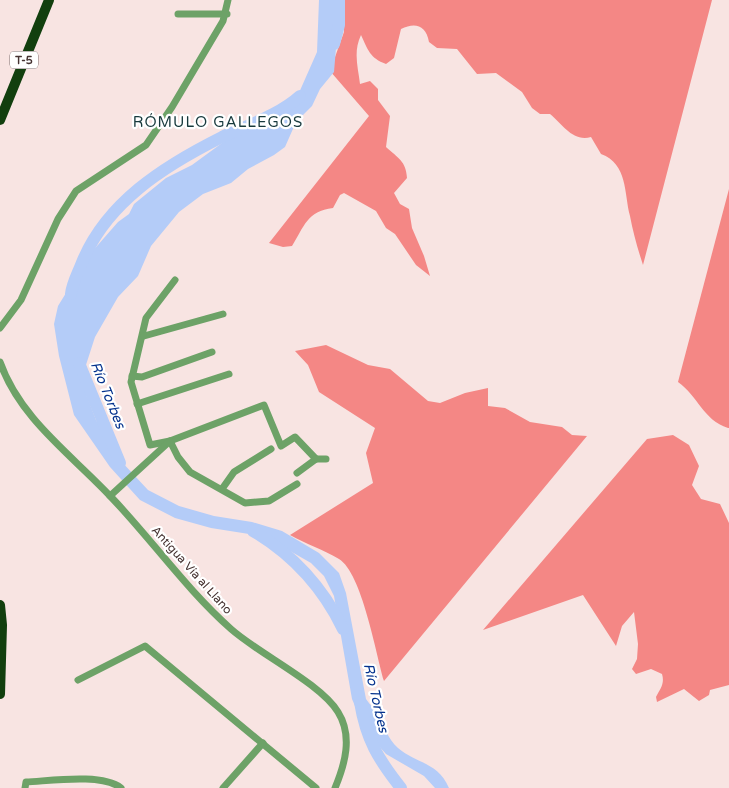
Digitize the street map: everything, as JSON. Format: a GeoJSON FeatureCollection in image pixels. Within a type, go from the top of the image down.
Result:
{"type":"FeatureCollection","features":[{"type":"Feature","properties":{"kind":"highway","name":"T-5"},"geometry":{"type":"LineString","coordinates":[[0,120],[49,0]]}},
{"type":"Feature","properties":{"kind":"highway"},"geometry":{"type":"LineString","coordinates":[[0,605],[2,625],[0,694]]}},
{"type":"Feature","properties":{"kind":"street"},"geometry":{"type":"LineString","coordinates":[[0,328],[21,300],[58,219],[76,190],[146,145],[172,107],[226,14],[228,0]]}},
{"type":"Feature","properties":{"kind":"street"},"geometry":{"type":"LineString","coordinates":[[178,14],[226,14]]}},
{"type":"Feature","properties":{"kind":"street"},"geometry":{"type":"LineString","coordinates":[[175,280],[146,318],[144,336],[131,382],[150,445],[170,441],[264,405],[280,446],[295,437],[316,459]]}},
{"type":"Feature","properties":{"kind":"street"},"geometry":{"type":"LineString","coordinates":[[144,336],[223,314]]}},
{"type":"Feature","properties":{"kind":"street"},"geometry":{"type":"LineString","coordinates":[[132,376],[142,376],[212,352]]}},
{"type":"Feature","properties":{"kind":"street","name":"Antigua Vía al Llano"},"geometry":{"type":"LineString","coordinates":[[0,362],[4,373],[24,406],[47,434],[110,496],[231,629],[265,656],[305,681],[337,710],[345,728],[347,744],[342,772],[335,788]]}},
{"type":"Feature","properties":{"kind":"street"},"geometry":{"type":"LineString","coordinates":[[137,404],[229,374]]}},
{"type":"Feature","properties":{"kind":"street"},"geometry":{"type":"LineString","coordinates":[[110,496],[170,441]]}},
{"type":"Feature","properties":{"kind":"street"},"geometry":{"type":"LineString","coordinates":[[170,441],[178,457],[190,472],[245,503],[270,501],[296,484]]}},
{"type":"Feature","properties":{"kind":"street"},"geometry":{"type":"LineString","coordinates":[[222,489],[234,472],[271,449]]}},
{"type":"Feature","properties":{"kind":"street"},"geometry":{"type":"LineString","coordinates":[[297,473],[316,459],[326,458]]}},
{"type":"Feature","properties":{"kind":"street"},"geometry":{"type":"LineString","coordinates":[[78,680],[145,646],[316,788]]}},
{"type":"Feature","properties":{"kind":"street"},"geometry":{"type":"LineString","coordinates":[[223,788],[263,743]]}},
{"type":"Feature","properties":{"kind":"street"},"geometry":{"type":"LineString","coordinates":[[25,788],[26,782],[98,780],[116,784],[121,788]]}},
{"type":"Feature","properties":{"kind":"shaded area"},"geometry":{"type":"Polygon","coordinates":[[[344,0],[712,0],[643,265],[634,235],[620,172],[610,159],[601,154],[591,137],[585,138],[574,135],[550,114],[540,114],[532,108],[522,92],[496,73],[477,74],[457,49],[437,48],[429,42],[428,36],[419,26],[401,29],[394,58],[386,64],[373,56],[361,35],[357,47],[357,60],[360,84],[370,81],[378,89],[378,100],[390,116],[386,147],[403,164],[407,178],[394,193],[400,204],[409,209],[412,228],[430,276],[416,265],[395,234],[386,228],[376,211],[344,193],[340,195],[333,208],[317,213],[307,221],[292,246],[283,247],[269,243],[369,116],[330,71],[344,32],[344,0]]]}},
{"type":"Feature","properties":{"kind":"shaded area"},"geometry":{"type":"Polygon","coordinates":[[[729,189],[728,428],[706,414],[691,394],[678,382],[729,189]]]}},
{"type":"Feature","properties":{"kind":"shaded area"},"geometry":{"type":"Polygon","coordinates":[[[326,345],[368,365],[390,369],[428,401],[440,403],[465,393],[488,388],[488,406],[505,408],[530,422],[562,427],[572,435],[587,436],[384,681],[367,615],[355,580],[347,567],[339,559],[290,535],[373,483],[366,453],[375,428],[319,392],[308,365],[295,351],[326,345]]]}},
{"type":"Feature","properties":{"kind":"shaded area"},"geometry":{"type":"Polygon","coordinates":[[[673,435],[689,445],[699,466],[692,485],[701,499],[720,504],[729,523],[729,685],[710,690],[709,695],[699,701],[684,689],[657,702],[656,697],[662,684],[662,674],[651,669],[636,674],[632,669],[637,659],[638,644],[634,612],[622,626],[616,646],[583,595],[483,630],[647,439],[673,435]]]}},
{"type":"Feature","properties":{"kind":"water"},"geometry":{"type":"Polygon","coordinates":[[[319,0],[340,0],[334,72],[320,89],[312,106],[296,122],[285,147],[248,169],[231,183],[203,194],[179,212],[151,246],[138,276],[118,297],[95,337],[85,368],[86,394],[96,420],[120,460],[148,490],[179,506],[214,516],[252,522],[282,531],[319,553],[339,573],[346,593],[366,699],[377,713],[394,744],[405,753],[433,768],[444,779],[449,788],[435,788],[424,776],[386,754],[377,744],[366,721],[352,699],[334,596],[324,576],[311,563],[276,543],[249,534],[211,528],[175,518],[140,500],[110,467],[74,415],[59,356],[54,324],[58,306],[90,254],[118,222],[129,214],[134,204],[166,178],[192,165],[233,135],[268,118],[298,95],[317,52],[319,0]]]}},
{"type":"Feature","properties":{"kind":"waterway","name":"Río Torbes"},"geometry":{"type":"LineString","coordinates":[[334,44],[339,25],[339,0]]}},
{"type":"Feature","properties":{"kind":"waterway","name":"Río Torbes"},"geometry":{"type":"LineString","coordinates":[[71,294],[81,265],[92,243],[105,223],[139,189],[158,174],[200,148],[283,109],[300,96]]}},
{"type":"Feature","properties":{"kind":"waterway","name":"Río Torbes"},"geometry":{"type":"LineString","coordinates":[[79,363],[120,463]]}},
{"type":"Feature","properties":{"kind":"waterway","name":"Río Torbes"},"geometry":{"type":"LineString","coordinates":[[253,531],[281,550],[305,573],[326,600],[343,629]]}},
{"type":"Feature","properties":{"kind":"waterway","name":"Río Torbes"},"geometry":{"type":"LineString","coordinates":[[360,702],[366,727],[374,748],[401,788]]}},
{"type":"Feature","properties":{"kind":"district","name":"RÓMULO GALLEGOS"},"geometry":{"type":"Point","coordinates":[218,122]}}]}
